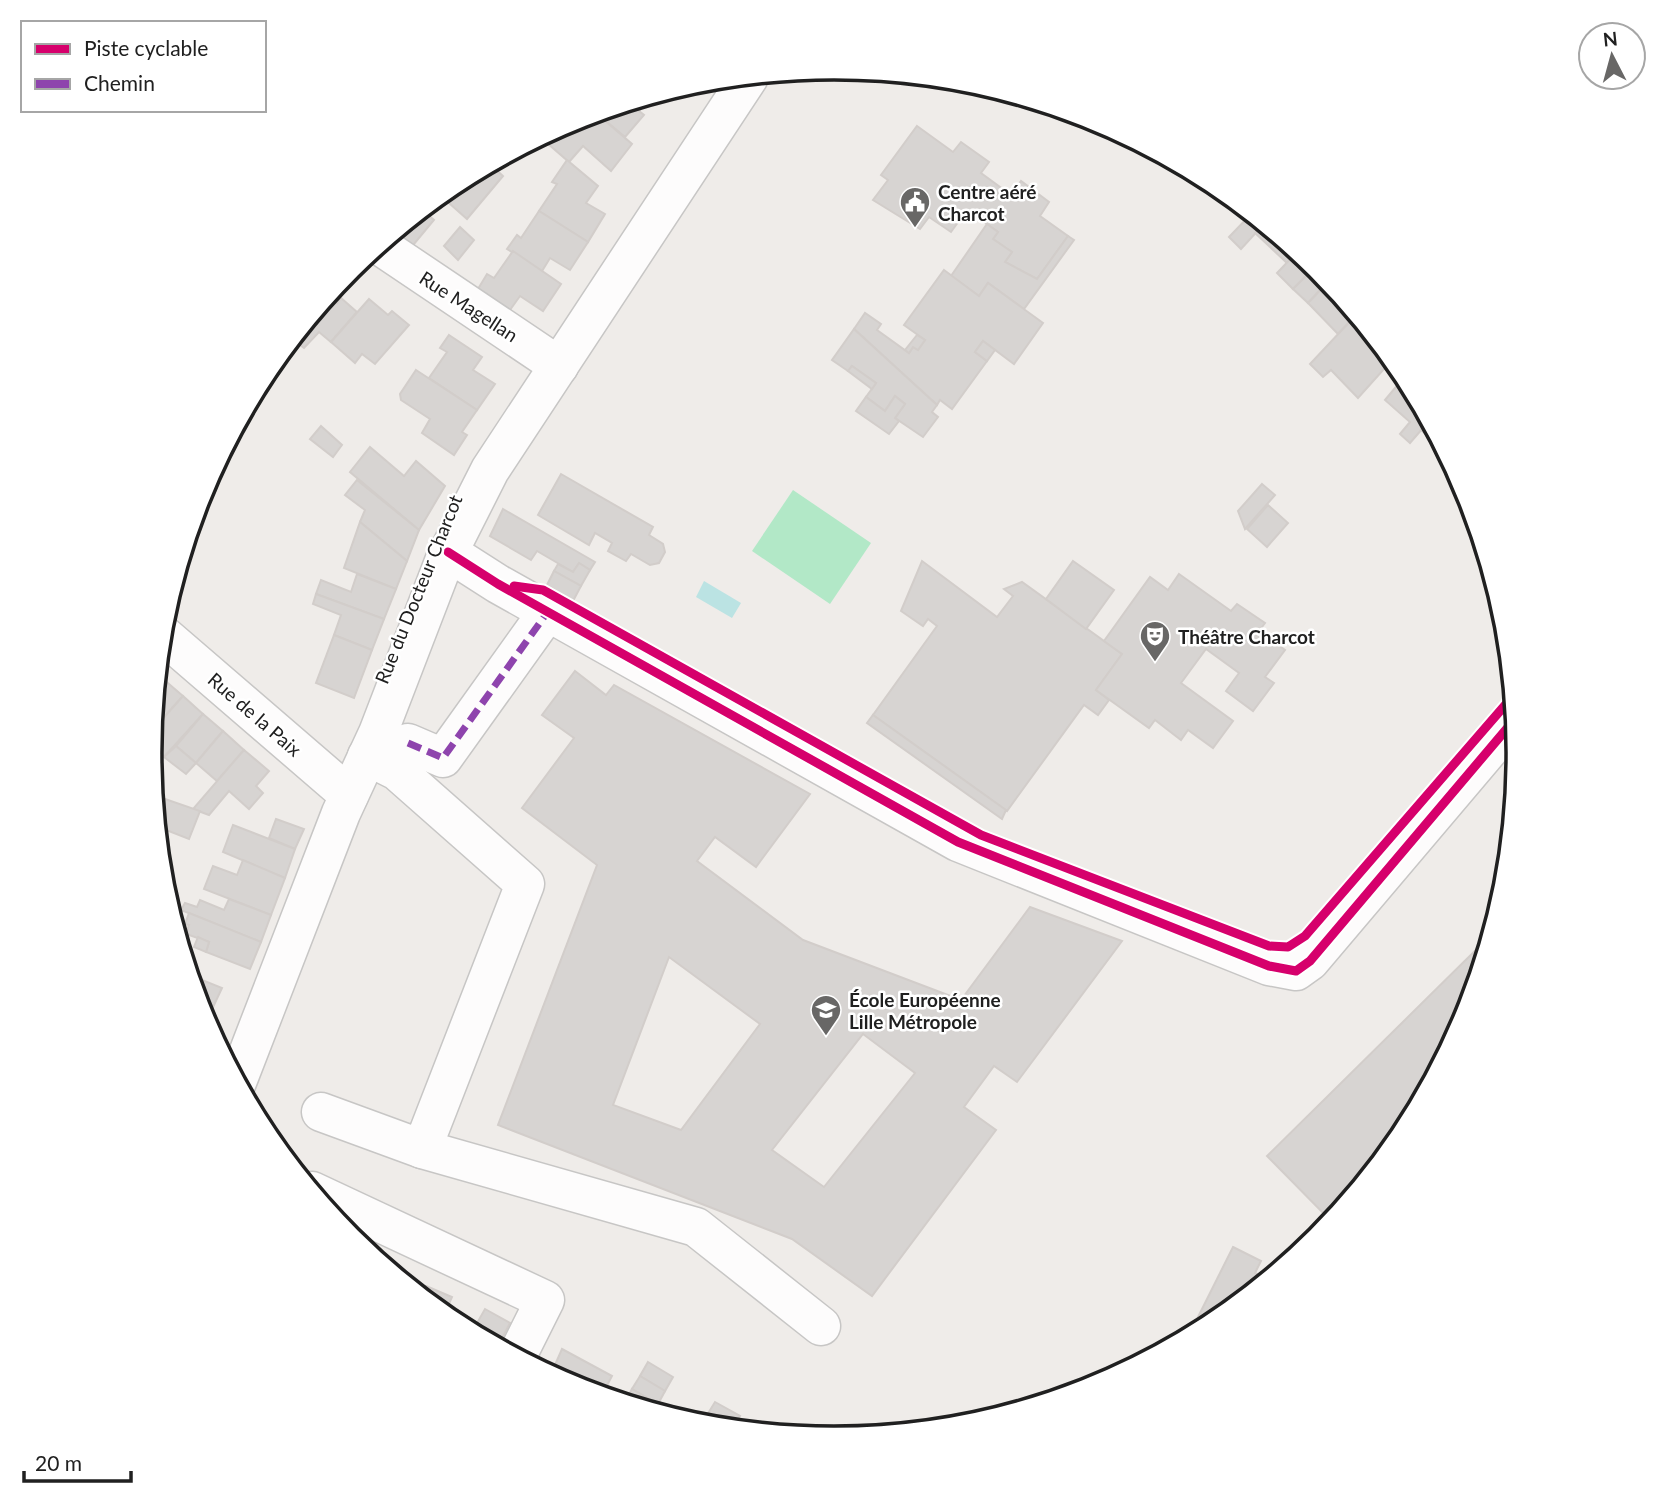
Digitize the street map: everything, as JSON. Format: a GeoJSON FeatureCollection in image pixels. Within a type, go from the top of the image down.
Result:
{"type":"FeatureCollection","features":[{"type":"Feature","properties":{"kind":"street","name":"Rue du Docteur Charcot"},"geometry":{"type":"LineString","coordinates":[[242,1070],[349,795],[368,757],[448,552],[479,487],[743,87]]}},
{"type":"Feature","properties":{"kind":"street","name":"Rue Magellan"},"geometry":{"type":"LineString","coordinates":[[387,250],[559,366]]}},
{"type":"Feature","properties":{"kind":"street"},"geometry":{"type":"LineString","coordinates":[[448,552],[498,584],[549,610],[958,842],[1269,966],[1296,971],[1310,961],[1505,730]]}},
{"type":"Feature","properties":{"kind":"street"},"geometry":{"type":"LineString","coordinates":[[408,743],[443,758],[549,610]]}},
{"type":"Feature","properties":{"kind":"street","name":"Rue de la Paix"},"geometry":{"type":"LineString","coordinates":[[171,641],[349,795]]}},
{"type":"Feature","properties":{"kind":"street"},"geometry":{"type":"LineString","coordinates":[[368,757],[397,771],[525,884],[422,1149]]}},
{"type":"Feature","properties":{"kind":"street"},"geometry":{"type":"LineString","coordinates":[[321,1112],[422,1149],[696,1227],[821,1326]]}},
{"type":"Feature","properties":{"kind":"street"},"geometry":{"type":"LineString","coordinates":[[332,1200],[545,1300],[521,1348]]}},
{"type":"Feature","properties":{"kind":"green space"},"geometry":{"type":"Polygon","coordinates":[[[793,490],[871,543],[830,604],[752,551],[793,490]]]}},
{"type":"Feature","properties":{"kind":"water"},"geometry":{"type":"Polygon","coordinates":[[[704,581],[741,603],[732,618],[696,597],[704,581]]]}},
{"type":"Feature","properties":{"kind":"building"},"geometry":{"type":"Polygon","coordinates":[[[641,109],[639,111],[644,115],[625,137],[606,121],[641,109]]]}},
{"type":"Feature","properties":{"kind":"building"},"geometry":{"type":"Polygon","coordinates":[[[605,121],[632,144],[611,171],[583,146],[569,162],[549,145],[605,121]]]}},
{"type":"Feature","properties":{"kind":"building"},"geometry":{"type":"Polygon","coordinates":[[[917,126],[953,152],[961,142],[989,162],[981,173],[1011,195],[1021,181],[1049,202],[1040,216],[1068,236],[1037,279],[1005,262],[1012,252],[993,239],[998,232],[967,210],[951,232],[929,217],[920,229],[873,200],[888,180],[881,175],[917,126]]]}},
{"type":"Feature","properties":{"kind":"building"},"geometry":{"type":"Polygon","coordinates":[[[567,160],[598,186],[586,203],[605,214],[588,242],[539,211],[557,184],[552,182],[567,160]]]}},
{"type":"Feature","properties":{"kind":"building"},"geometry":{"type":"Polygon","coordinates":[[[498,171],[503,176],[467,219],[448,202],[498,171]]]}},
{"type":"Feature","properties":{"kind":"building"},"geometry":{"type":"Polygon","coordinates":[[[539,211],[588,242],[570,270],[550,258],[542,271],[507,249],[517,235],[521,238],[539,211]]]}},
{"type":"Feature","properties":{"kind":"building"},"geometry":{"type":"Polygon","coordinates":[[[429,216],[434,220],[409,250],[399,241],[429,216]]]}},
{"type":"Feature","properties":{"kind":"building"},"geometry":{"type":"Polygon","coordinates":[[[1245,220],[1258,231],[1241,249],[1229,237],[1245,220]]]}},
{"type":"Feature","properties":{"kind":"building"},"geometry":{"type":"Polygon","coordinates":[[[987,224],[998,232],[993,239],[1012,252],[1005,262],[1037,279],[1068,236],[1074,240],[1024,309],[988,283],[979,296],[951,276],[987,224]]]}},
{"type":"Feature","properties":{"kind":"building"},"geometry":{"type":"Polygon","coordinates":[[[460,227],[474,240],[458,260],[444,246],[460,227]]]}},
{"type":"Feature","properties":{"kind":"building"},"geometry":{"type":"Polygon","coordinates":[[[1257,231],[1290,259],[1287,263],[1255,233],[1257,231]]]}},
{"type":"Feature","properties":{"kind":"building"},"geometry":{"type":"Polygon","coordinates":[[[513,251],[561,284],[543,311],[520,296],[510,310],[478,289],[487,274],[494,278],[513,251]]]}},
{"type":"Feature","properties":{"kind":"building"},"geometry":{"type":"Polygon","coordinates":[[[1290,259],[1307,275],[1293,289],[1277,273],[1290,259]]]}},
{"type":"Feature","properties":{"kind":"building"},"geometry":{"type":"Polygon","coordinates":[[[944,270],[979,296],[988,283],[1043,323],[1014,364],[983,341],[975,352],[987,361],[952,409],[940,400],[937,405],[854,329],[865,313],[881,324],[877,330],[909,353],[913,347],[918,350],[925,340],[904,325],[944,270]]]}},
{"type":"Feature","properties":{"kind":"building"},"geometry":{"type":"Polygon","coordinates":[[[1307,275],[1321,289],[1308,303],[1293,289],[1307,275]]]}},
{"type":"Feature","properties":{"kind":"building"},"geometry":{"type":"Polygon","coordinates":[[[1321,289],[1350,322],[1338,334],[1308,303],[1321,289]]]}},
{"type":"Feature","properties":{"kind":"building"},"geometry":{"type":"Polygon","coordinates":[[[341,298],[357,312],[331,342],[319,332],[304,348],[300,345],[336,302],[341,298]]]}},
{"type":"Feature","properties":{"kind":"building"},"geometry":{"type":"Polygon","coordinates":[[[369,299],[388,315],[392,311],[409,325],[375,364],[362,354],[355,363],[331,342],[369,299]]]}},
{"type":"Feature","properties":{"kind":"building"},"geometry":{"type":"Polygon","coordinates":[[[1350,322],[1385,368],[1358,398],[1331,370],[1323,377],[1310,364],[1350,322]]]}},
{"type":"Feature","properties":{"kind":"building"},"geometry":{"type":"Polygon","coordinates":[[[854,329],[937,405],[932,412],[938,417],[923,437],[895,418],[905,404],[895,396],[885,411],[866,397],[876,383],[852,366],[848,371],[832,360],[854,329]]]}},
{"type":"Feature","properties":{"kind":"building"},"geometry":{"type":"Polygon","coordinates":[[[449,335],[482,357],[473,370],[495,384],[477,410],[429,378],[447,352],[440,348],[449,335]]]}},
{"type":"Feature","properties":{"kind":"building"},"geometry":{"type":"Polygon","coordinates":[[[917,335],[925,340],[918,350],[913,347],[909,353],[905,350],[917,335]]]}},
{"type":"Feature","properties":{"kind":"building"},"geometry":{"type":"Polygon","coordinates":[[[983,341],[995,350],[987,361],[975,352],[983,341]]]}},
{"type":"Feature","properties":{"kind":"building"},"geometry":{"type":"Polygon","coordinates":[[[852,366],[876,383],[872,389],[848,371],[852,366]]]}},
{"type":"Feature","properties":{"kind":"building"},"geometry":{"type":"Polygon","coordinates":[[[416,370],[477,410],[462,432],[467,435],[454,455],[422,433],[430,419],[401,400],[400,394],[416,370]]]}},
{"type":"Feature","properties":{"kind":"building"},"geometry":{"type":"Polygon","coordinates":[[[1397,386],[1422,429],[1410,443],[1400,434],[1410,422],[1385,400],[1397,386]]]}},
{"type":"Feature","properties":{"kind":"building"},"geometry":{"type":"Polygon","coordinates":[[[895,396],[905,404],[895,418],[899,421],[889,434],[856,411],[866,397],[885,411],[895,396]]]}},
{"type":"Feature","properties":{"kind":"building"},"geometry":{"type":"Polygon","coordinates":[[[321,426],[342,445],[333,457],[310,439],[321,426]]]}},
{"type":"Feature","properties":{"kind":"building"},"geometry":{"type":"Polygon","coordinates":[[[370,447],[404,476],[416,461],[445,486],[419,530],[350,472],[370,447]]]}},
{"type":"Feature","properties":{"kind":"building"},"geometry":{"type":"Polygon","coordinates":[[[561,474],[653,527],[649,535],[663,544],[665,552],[659,563],[650,565],[631,554],[626,561],[608,551],[612,543],[595,533],[589,545],[538,515],[561,474]]]}},
{"type":"Feature","properties":{"kind":"building"},"geometry":{"type":"Polygon","coordinates":[[[357,480],[419,530],[407,561],[360,522],[365,510],[345,495],[357,480]]]}},
{"type":"Feature","properties":{"kind":"building"},"geometry":{"type":"Polygon","coordinates":[[[1262,484],[1275,495],[1245,529],[1238,511],[1262,484]]]}},
{"type":"Feature","properties":{"kind":"building"},"geometry":{"type":"Polygon","coordinates":[[[1268,505],[1288,523],[1267,547],[1247,529],[1268,505]]]}},
{"type":"Feature","properties":{"kind":"building"},"geometry":{"type":"Polygon","coordinates":[[[503,509],[595,562],[590,570],[579,563],[573,572],[537,551],[531,560],[490,536],[503,509]]]}},
{"type":"Feature","properties":{"kind":"building"},"geometry":{"type":"Polygon","coordinates":[[[360,522],[407,561],[396,589],[344,568],[360,522]]]}},
{"type":"Feature","properties":{"kind":"building"},"geometry":{"type":"Polygon","coordinates":[[[922,561],[997,617],[1013,596],[1004,589],[1022,582],[1122,654],[1096,690],[1109,700],[1098,715],[1084,705],[1007,811],[873,715],[937,626],[928,619],[923,626],[901,611],[922,561]]]}},
{"type":"Feature","properties":{"kind":"building"},"geometry":{"type":"Polygon","coordinates":[[[1073,561],[1114,590],[1086,629],[1046,599],[1073,561]]]}},
{"type":"Feature","properties":{"kind":"building"},"geometry":{"type":"Polygon","coordinates":[[[579,563],[590,570],[581,586],[554,571],[558,564],[573,572],[579,563]]]}},
{"type":"Feature","properties":{"kind":"building"},"geometry":{"type":"Polygon","coordinates":[[[554,571],[581,586],[573,601],[547,585],[554,571]]]}},
{"type":"Feature","properties":{"kind":"building"},"geometry":{"type":"Polygon","coordinates":[[[357,574],[396,589],[384,619],[316,594],[321,580],[351,592],[357,574]]]}},
{"type":"Feature","properties":{"kind":"building","name":"Théâtre Charcot"},"geometry":{"type":"Polygon","coordinates":[[[1179,574],[1231,611],[1237,604],[1265,623],[1259,631],[1285,650],[1265,677],[1274,683],[1253,711],[1226,691],[1239,673],[1206,649],[1181,683],[1233,721],[1213,748],[1188,730],[1181,740],[1155,720],[1149,728],[1096,690],[1122,654],[1104,641],[1150,577],[1168,590],[1179,574]]]}},
{"type":"Feature","properties":{"kind":"building"},"geometry":{"type":"Polygon","coordinates":[[[316,594],[384,619],[372,650],[334,635],[341,615],[313,604],[316,594]]]}},
{"type":"Feature","properties":{"kind":"building"},"geometry":{"type":"Polygon","coordinates":[[[334,635],[372,650],[354,698],[316,683],[334,635]]]}},
{"type":"Feature","properties":{"kind":"building"},"geometry":{"type":"Polygon","coordinates":[[[575,671],[606,695],[614,685],[810,794],[756,867],[715,837],[697,861],[803,940],[961,1000],[1030,907],[1122,941],[1017,1082],[994,1066],[964,1107],[996,1130],[872,1296],[792,1239],[498,1125],[597,865],[522,808],[574,738],[542,715],[575,671]],[[669,957],[613,1105],[681,1130],[760,1024],[669,957]],[[863,1034],[772,1150],[824,1187],[915,1073],[863,1034]]]}},
{"type":"Feature","properties":{"kind":"building"},"geometry":{"type":"Polygon","coordinates":[[[166,681],[183,696],[163,719],[166,681]]]}},
{"type":"Feature","properties":{"kind":"building"},"geometry":{"type":"Polygon","coordinates":[[[183,696],[203,714],[164,757],[163,719],[183,696]]]}},
{"type":"Feature","properties":{"kind":"building"},"geometry":{"type":"Polygon","coordinates":[[[203,714],[223,731],[196,763],[176,746],[203,714]]]}},
{"type":"Feature","properties":{"kind":"building"},"geometry":{"type":"Polygon","coordinates":[[[873,715],[1006,810],[1002,819],[867,723],[873,715]]]}},
{"type":"Feature","properties":{"kind":"building"},"geometry":{"type":"Polygon","coordinates":[[[223,731],[244,750],[217,781],[196,763],[223,731]]]}},
{"type":"Feature","properties":{"kind":"building"},"geometry":{"type":"Polygon","coordinates":[[[176,746],[196,763],[186,774],[164,757],[176,746]]]}},
{"type":"Feature","properties":{"kind":"building"},"geometry":{"type":"Polygon","coordinates":[[[244,750],[269,771],[256,786],[263,793],[249,809],[229,791],[209,815],[193,809],[244,750]]]}},
{"type":"Feature","properties":{"kind":"building"},"geometry":{"type":"Polygon","coordinates":[[[165,799],[200,811],[189,839],[166,830],[165,799]]]}},
{"type":"Feature","properties":{"kind":"building"},"geometry":{"type":"Polygon","coordinates":[[[276,819],[304,829],[295,849],[269,838],[276,819]]]}},
{"type":"Feature","properties":{"kind":"building"},"geometry":{"type":"Polygon","coordinates":[[[233,825],[295,849],[285,878],[223,852],[233,825]]]}},
{"type":"Feature","properties":{"kind":"building"},"geometry":{"type":"Polygon","coordinates":[[[243,860],[285,878],[271,915],[204,889],[213,866],[237,875],[243,860]]]}},
{"type":"Feature","properties":{"kind":"building"},"geometry":{"type":"Polygon","coordinates":[[[229,899],[271,915],[261,942],[181,910],[185,903],[197,907],[200,900],[224,910],[229,899]]]}},
{"type":"Feature","properties":{"kind":"building"},"geometry":{"type":"Polygon","coordinates":[[[189,913],[261,942],[250,969],[206,952],[209,942],[186,934],[189,925],[185,924],[189,913]]]}},
{"type":"Feature","properties":{"kind":"building"},"geometry":{"type":"Polygon","coordinates":[[[198,937],[209,942],[206,952],[194,947],[198,937]]]}},
{"type":"Feature","properties":{"kind":"building"},"geometry":{"type":"Polygon","coordinates":[[[1477,948],[1455,1010],[1416,1089],[1368,1162],[1324,1214],[1267,1156],[1477,948]]]}},
{"type":"Feature","properties":{"kind":"building"},"geometry":{"type":"Polygon","coordinates":[[[201,980],[222,988],[212,1008],[201,980]]]}},
{"type":"Feature","properties":{"kind":"building"},"geometry":{"type":"Polygon","coordinates":[[[1233,1247],[1261,1261],[1255,1273],[1258,1275],[1197,1319],[1233,1247]]]}},
{"type":"Feature","properties":{"kind":"building"},"geometry":{"type":"Polygon","coordinates":[[[425,1287],[452,1297],[449,1304],[425,1287]]]}},
{"type":"Feature","properties":{"kind":"building"},"geometry":{"type":"Polygon","coordinates":[[[485,1309],[510,1323],[502,1337],[477,1323],[485,1309]]]}},
{"type":"Feature","properties":{"kind":"building"},"geometry":{"type":"Polygon","coordinates":[[[562,1349],[612,1376],[607,1386],[555,1364],[562,1349]]]}},
{"type":"Feature","properties":{"kind":"building"},"geometry":{"type":"Polygon","coordinates":[[[648,1362],[673,1377],[665,1391],[640,1376],[648,1362]]]}},
{"type":"Feature","properties":{"kind":"building"},"geometry":{"type":"Polygon","coordinates":[[[640,1376],[665,1391],[659,1403],[632,1389],[640,1376]]]}},
{"type":"Feature","properties":{"kind":"building"},"geometry":{"type":"Polygon","coordinates":[[[632,1389],[652,1401],[630,1394],[632,1389]]]}},
{"type":"Feature","properties":{"kind":"building"},"geometry":{"type":"Polygon","coordinates":[[[715,1402],[740,1416],[738,1419],[708,1414],[715,1402]]]}},
{"type":"Feature","properties":{"kind":"marked path"},"geometry":{"type":"LineString","coordinates":[[408,743],[443,758],[549,610]]}},
{"type":"Feature","properties":{"kind":"cycle path"},"geometry":{"type":"LineString","coordinates":[[448,552],[498,584],[958,842],[1269,966],[1296,971],[1310,961],[1505,730]]}},
{"type":"Feature","properties":{"kind":"cycle path"},"geometry":{"type":"LineString","coordinates":[[514,586],[543,590],[981,835],[1269,946],[1288,947],[1305,936],[1505,706]]}},
{"type":"Feature","properties":{"kind":"place","name":"Centre aéré Charcot"},"geometry":{"type":"Point","coordinates":[915,229]}},
{"type":"Feature","properties":{"kind":"place","name":"Théâtre Charcot"},"geometry":{"type":"Point","coordinates":[1155,663]}},
{"type":"Feature","properties":{"kind":"place","name":"École Européenne Lille Métropole"},"geometry":{"type":"Point","coordinates":[826,1037]}}]}
